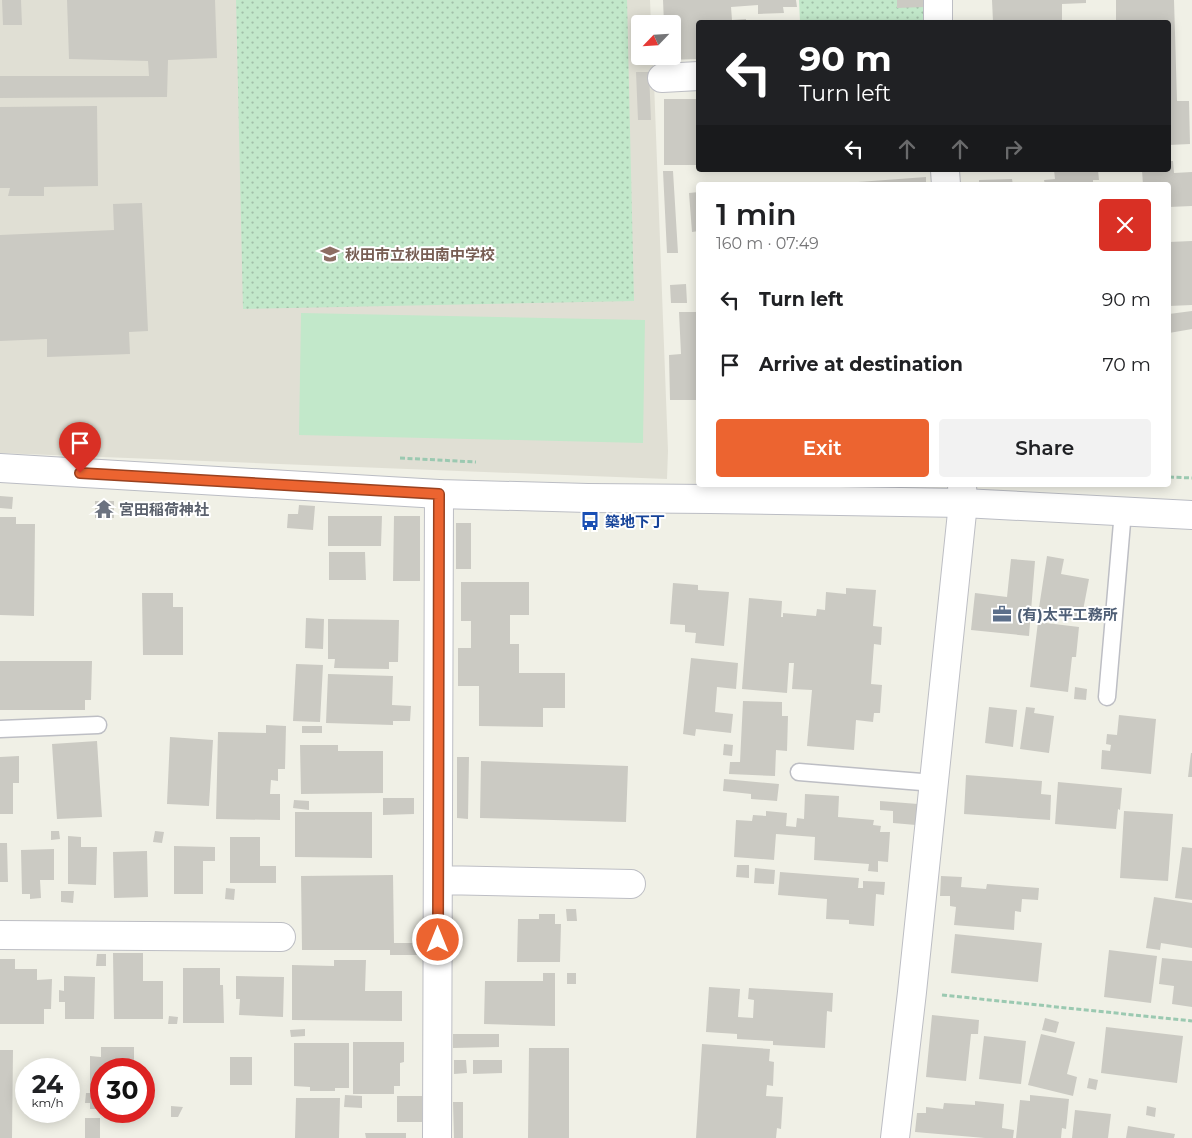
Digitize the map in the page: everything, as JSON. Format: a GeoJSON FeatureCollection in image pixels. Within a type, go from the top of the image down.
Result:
{"type":"FeatureCollection","features":[{"type":"Feature","properties":{"kind":"street"},"geometry":{"type":"LineString","coordinates":[[938,0],[938,20]]}},
{"type":"Feature","properties":{"kind":"street"},"geometry":{"type":"LineString","coordinates":[[662,78],[696,76]]}},
{"type":"Feature","properties":{"kind":"street"},"geometry":{"type":"LineString","coordinates":[[0,468],[439,494],[720,499],[962,494],[1123,511],[1192,515]]}},
{"type":"Feature","properties":{"kind":"street"},"geometry":{"type":"LineString","coordinates":[[437,1138],[439,494]]}},
{"type":"Feature","properties":{"kind":"street"},"geometry":{"type":"LineString","coordinates":[[895,1138],[934,783],[962,494]]}},
{"type":"Feature","properties":{"kind":"street"},"geometry":{"type":"LineString","coordinates":[[438,880],[631,884]]}},
{"type":"Feature","properties":{"kind":"street"},"geometry":{"type":"LineString","coordinates":[[0,935],[281,937]]}},
{"type":"Feature","properties":{"kind":"lane"},"geometry":{"type":"LineString","coordinates":[[1107,697],[1123,511]]}},
{"type":"Feature","properties":{"kind":"lane"},"geometry":{"type":"LineString","coordinates":[[0,729],[98,724]]}},
{"type":"Feature","properties":{"kind":"lane"},"geometry":{"type":"LineString","coordinates":[[799,772],[934,783]]}},
{"type":"Feature","properties":{"kind":"path"},"geometry":{"type":"LineString","coordinates":[[396,458],[486,462]]}},
{"type":"Feature","properties":{"kind":"path"},"geometry":{"type":"LineString","coordinates":[[1171,477],[1192,478]]}},
{"type":"Feature","properties":{"kind":"path"},"geometry":{"type":"LineString","coordinates":[[912,992],[1192,1021]]}},
{"type":"Feature","properties":{"kind":"shaded area","name":"秋田市立秋田南中学校"},"geometry":{"type":"Polygon","coordinates":[[[0,0],[650,0],[651,15],[631,15],[631,65],[653,65],[668,451],[667,479],[0,453],[0,0]]]}},
{"type":"Feature","properties":{"kind":"green space"},"geometry":{"type":"Polygon","coordinates":[[[236,0],[627,0],[634,301],[243,309],[236,0]]]}},
{"type":"Feature","properties":{"kind":"green space"},"geometry":{"type":"Polygon","coordinates":[[[799,0],[928,0],[930,20],[800,20],[799,0]]]}},
{"type":"Feature","properties":{"kind":"green space"},"geometry":{"type":"Polygon","coordinates":[[[301,313],[645,320],[643,443],[299,435],[301,313]]]}},
{"type":"Feature","properties":{"kind":"building"},"geometry":{"type":"Polygon","coordinates":[[[2,0],[21,0],[22,25],[3,25],[2,0]]]}},
{"type":"Feature","properties":{"kind":"building"},"geometry":{"type":"Polygon","coordinates":[[[67,0],[215,0],[217,58],[168,60],[167,97],[0,98],[0,76],[149,76],[148,61],[69,59],[67,0]]]}},
{"type":"Feature","properties":{"kind":"building"},"geometry":{"type":"Polygon","coordinates":[[[663,0],[796,0],[797,7],[783,7],[784,13],[758,14],[758,5],[731,7],[732,20],[696,20],[696,59],[681,60],[681,15],[664,15],[663,0]]]}},
{"type":"Feature","properties":{"kind":"building"},"geometry":{"type":"Polygon","coordinates":[[[897,0],[924,0],[924,7],[897,8],[897,0]]]}},
{"type":"Feature","properties":{"kind":"building"},"geometry":{"type":"Polygon","coordinates":[[[992,0],[1086,0],[1086,3],[1062,4],[1062,20],[993,20],[992,0]]]}},
{"type":"Feature","properties":{"kind":"building"},"geometry":{"type":"Polygon","coordinates":[[[1116,0],[1174,0],[1177,101],[1189,101],[1190,144],[1171,145],[1171,20],[1116,20],[1116,0]]]}},
{"type":"Feature","properties":{"kind":"building"},"geometry":{"type":"Polygon","coordinates":[[[636,72],[649,72],[651,120],[638,120],[636,72]]]}},
{"type":"Feature","properties":{"kind":"building"},"geometry":{"type":"Polygon","coordinates":[[[664,99],[696,99],[696,165],[664,165],[664,99]]]}},
{"type":"Feature","properties":{"kind":"building"},"geometry":{"type":"Polygon","coordinates":[[[97,106],[98,186],[44,187],[44,196],[8,196],[10,188],[0,188],[0,107],[97,106]]]}},
{"type":"Feature","properties":{"kind":"building"},"geometry":{"type":"Polygon","coordinates":[[[1171,161],[1173,161],[1174,173],[1192,172],[1192,206],[1171,207],[1171,182],[1143,182],[1142,172],[1171,172],[1171,161]]]}},
{"type":"Feature","properties":{"kind":"building"},"geometry":{"type":"Polygon","coordinates":[[[663,171],[673,171],[678,253],[667,253],[663,171]]]}},
{"type":"Feature","properties":{"kind":"building"},"geometry":{"type":"Polygon","coordinates":[[[1054,172],[1098,172],[1099,180],[1093,180],[1093,182],[1044,182],[1044,180],[1055,179],[1054,172]]]}},
{"type":"Feature","properties":{"kind":"building"},"geometry":{"type":"Polygon","coordinates":[[[926,177],[926,182],[858,182],[926,177]]]}},
{"type":"Feature","properties":{"kind":"building"},"geometry":{"type":"Polygon","coordinates":[[[1012,179],[1012,182],[979,182],[979,180],[1012,179]]]}},
{"type":"Feature","properties":{"kind":"building"},"geometry":{"type":"Polygon","coordinates":[[[696,192],[696,231],[692,232],[689,193],[696,192]]]}},
{"type":"Feature","properties":{"kind":"building"},"geometry":{"type":"Polygon","coordinates":[[[142,203],[148,331],[129,332],[130,354],[47,357],[47,339],[0,341],[0,235],[114,230],[113,204],[142,203]]]}},
{"type":"Feature","properties":{"kind":"building"},"geometry":{"type":"Polygon","coordinates":[[[1192,241],[1192,305],[1171,306],[1171,242],[1192,241]]]}},
{"type":"Feature","properties":{"kind":"building"},"geometry":{"type":"Polygon","coordinates":[[[686,284],[687,303],[671,303],[670,285],[686,284]]]}},
{"type":"Feature","properties":{"kind":"building"},"geometry":{"type":"Polygon","coordinates":[[[1192,311],[1192,329],[1171,333],[1171,314],[1192,311]]]}},
{"type":"Feature","properties":{"kind":"building"},"geometry":{"type":"Polygon","coordinates":[[[679,312],[696,312],[696,400],[670,400],[669,355],[681,354],[679,312]]]}},
{"type":"Feature","properties":{"kind":"building"},"geometry":{"type":"Polygon","coordinates":[[[0,496],[13,497],[12,509],[0,508],[0,496]]]}},
{"type":"Feature","properties":{"kind":"building","name":"宮田稲荷神社"},"geometry":{"type":"Polygon","coordinates":[[[95,501],[114,501],[114,518],[95,518],[95,501]]]}},
{"type":"Feature","properties":{"kind":"building"},"geometry":{"type":"Polygon","coordinates":[[[299,505],[315,506],[313,530],[287,528],[288,514],[298,514],[299,505]]]}},
{"type":"Feature","properties":{"kind":"building"},"geometry":{"type":"Polygon","coordinates":[[[328,516],[382,516],[381,546],[328,546],[328,516]]]}},
{"type":"Feature","properties":{"kind":"building"},"geometry":{"type":"Polygon","coordinates":[[[394,516],[420,516],[420,581],[393,581],[394,516]]]}},
{"type":"Feature","properties":{"kind":"building"},"geometry":{"type":"Polygon","coordinates":[[[0,517],[16,517],[16,524],[35,524],[34,616],[0,615],[0,517]]]}},
{"type":"Feature","properties":{"kind":"building"},"geometry":{"type":"Polygon","coordinates":[[[456,523],[471,523],[471,569],[456,569],[456,523]]]}},
{"type":"Feature","properties":{"kind":"building"},"geometry":{"type":"Polygon","coordinates":[[[329,552],[365,552],[366,580],[329,580],[329,552]]]}},
{"type":"Feature","properties":{"kind":"building"},"geometry":{"type":"Polygon","coordinates":[[[1047,556],[1064,559],[1061,574],[1089,579],[1081,621],[1038,614],[1047,556]]]}},
{"type":"Feature","properties":{"kind":"building","name":"(有)太平工務所"},"geometry":{"type":"Polygon","coordinates":[[[1011,559],[1035,561],[1029,636],[971,630],[975,593],[1007,597],[1011,559]]]}},
{"type":"Feature","properties":{"kind":"building"},"geometry":{"type":"Polygon","coordinates":[[[461,582],[529,582],[529,615],[510,615],[510,644],[519,644],[519,673],[565,673],[565,708],[543,708],[543,727],[479,726],[479,686],[458,686],[458,648],[471,648],[471,621],[461,621],[461,582]]]}},
{"type":"Feature","properties":{"kind":"building"},"geometry":{"type":"Polygon","coordinates":[[[673,583],[698,585],[698,590],[729,592],[724,646],[695,643],[696,633],[685,632],[685,625],[670,624],[673,583]]]}},
{"type":"Feature","properties":{"kind":"building"},"geometry":{"type":"Polygon","coordinates":[[[846,588],[876,590],[873,626],[882,627],[881,645],[874,644],[871,684],[882,685],[880,713],[874,713],[873,722],[856,720],[854,750],[807,746],[812,690],[792,689],[794,663],[789,663],[787,693],[742,689],[749,598],[782,601],[781,617],[783,617],[783,613],[816,616],[817,609],[825,610],[826,592],[846,594],[846,588]]]}},
{"type":"Feature","properties":{"kind":"building"},"geometry":{"type":"Polygon","coordinates":[[[142,593],[173,593],[173,607],[183,607],[183,655],[143,655],[142,593]]]}},
{"type":"Feature","properties":{"kind":"building"},"geometry":{"type":"Polygon","coordinates":[[[306,618],[324,619],[323,649],[305,648],[306,618]]]}},
{"type":"Feature","properties":{"kind":"building"},"geometry":{"type":"Polygon","coordinates":[[[328,619],[399,620],[398,662],[389,662],[389,669],[334,668],[335,659],[328,659],[328,619]]]}},
{"type":"Feature","properties":{"kind":"building"},"geometry":{"type":"Polygon","coordinates":[[[1038,622],[1079,627],[1076,657],[1072,657],[1068,692],[1030,687],[1038,622]]]}},
{"type":"Feature","properties":{"kind":"building"},"geometry":{"type":"Polygon","coordinates":[[[691,658],[738,663],[736,689],[717,687],[715,712],[733,714],[731,733],[696,729],[695,736],[683,734],[691,658]]]}},
{"type":"Feature","properties":{"kind":"building"},"geometry":{"type":"Polygon","coordinates":[[[0,661],[92,661],[91,700],[85,700],[85,710],[0,710],[0,661]]]}},
{"type":"Feature","properties":{"kind":"building"},"geometry":{"type":"Polygon","coordinates":[[[296,664],[323,665],[320,722],[293,721],[296,664]]]}},
{"type":"Feature","properties":{"kind":"building"},"geometry":{"type":"Polygon","coordinates":[[[328,674],[393,676],[392,705],[411,706],[410,721],[393,721],[393,725],[326,723],[328,674]]]}},
{"type":"Feature","properties":{"kind":"building"},"geometry":{"type":"Polygon","coordinates":[[[1075,687],[1087,689],[1086,700],[1074,699],[1075,687]]]}},
{"type":"Feature","properties":{"kind":"building"},"geometry":{"type":"Polygon","coordinates":[[[743,701],[782,702],[782,716],[788,716],[787,751],[776,750],[775,776],[729,774],[730,762],[740,762],[743,701]]]}},
{"type":"Feature","properties":{"kind":"building"},"geometry":{"type":"Polygon","coordinates":[[[989,707],[1017,710],[1013,747],[985,743],[989,707]]]}},
{"type":"Feature","properties":{"kind":"building"},"geometry":{"type":"Polygon","coordinates":[[[1026,707],[1035,708],[1034,713],[1054,716],[1049,753],[1020,749],[1026,707]]]}},
{"type":"Feature","properties":{"kind":"building"},"geometry":{"type":"Polygon","coordinates":[[[1119,715],[1156,719],[1151,774],[1101,769],[1102,750],[1110,751],[1111,745],[1106,744],[1107,734],[1117,735],[1119,715]]]}},
{"type":"Feature","properties":{"kind":"building"},"geometry":{"type":"Polygon","coordinates":[[[266,725],[286,726],[285,769],[278,769],[278,781],[271,780],[270,794],[280,794],[280,820],[216,819],[218,732],[266,733],[266,725]]]}},
{"type":"Feature","properties":{"kind":"building"},"geometry":{"type":"Polygon","coordinates":[[[302,726],[322,726],[322,733],[302,733],[302,726]]]}},
{"type":"Feature","properties":{"kind":"building"},"geometry":{"type":"Polygon","coordinates":[[[170,737],[213,740],[209,806],[167,804],[170,737]]]}},
{"type":"Feature","properties":{"kind":"building"},"geometry":{"type":"Polygon","coordinates":[[[97,741],[102,817],[57,819],[52,744],[97,741]]]}},
{"type":"Feature","properties":{"kind":"building"},"geometry":{"type":"Polygon","coordinates":[[[724,744],[733,745],[732,756],[723,755],[724,744]]]}},
{"type":"Feature","properties":{"kind":"building"},"geometry":{"type":"Polygon","coordinates":[[[300,745],[338,745],[338,751],[383,751],[383,793],[301,794],[300,745]]]}},
{"type":"Feature","properties":{"kind":"building"},"geometry":{"type":"Polygon","coordinates":[[[1191,753],[1192,777],[1188,777],[1191,753]]]}},
{"type":"Feature","properties":{"kind":"building"},"geometry":{"type":"Polygon","coordinates":[[[19,756],[19,783],[13,783],[13,814],[0,814],[0,757],[19,756]]]}},
{"type":"Feature","properties":{"kind":"building"},"geometry":{"type":"Polygon","coordinates":[[[457,757],[469,757],[468,819],[457,818],[457,757]]]}},
{"type":"Feature","properties":{"kind":"building"},"geometry":{"type":"Polygon","coordinates":[[[481,761],[628,766],[626,822],[480,818],[481,761]]]}},
{"type":"Feature","properties":{"kind":"building"},"geometry":{"type":"Polygon","coordinates":[[[966,775],[1042,781],[1041,794],[1051,795],[1050,820],[964,814],[966,775]]]}},
{"type":"Feature","properties":{"kind":"building"},"geometry":{"type":"Polygon","coordinates":[[[724,779],[779,784],[777,801],[751,799],[751,794],[723,791],[724,779]]]}},
{"type":"Feature","properties":{"kind":"building"},"geometry":{"type":"Polygon","coordinates":[[[1058,782],[1122,788],[1116,829],[1055,824],[1058,782]]]}},
{"type":"Feature","properties":{"kind":"building"},"geometry":{"type":"Polygon","coordinates":[[[805,794],[839,796],[838,817],[874,820],[873,825],[881,826],[880,832],[890,832],[888,862],[878,861],[878,872],[868,871],[869,864],[814,860],[815,837],[776,834],[774,860],[734,857],[736,820],[752,821],[753,815],[766,816],[766,811],[787,813],[786,826],[796,827],[797,818],[804,819],[805,794]]]}},
{"type":"Feature","properties":{"kind":"building"},"geometry":{"type":"Polygon","coordinates":[[[383,798],[414,798],[414,814],[383,815],[383,798]]]}},
{"type":"Feature","properties":{"kind":"building"},"geometry":{"type":"Polygon","coordinates":[[[294,800],[309,801],[309,810],[293,808],[294,800]]]}},
{"type":"Feature","properties":{"kind":"building"},"geometry":{"type":"Polygon","coordinates":[[[880,801],[918,804],[916,825],[893,823],[893,811],[880,810],[880,801]]]}},
{"type":"Feature","properties":{"kind":"building"},"geometry":{"type":"Polygon","coordinates":[[[1124,811],[1173,814],[1168,881],[1120,878],[1124,811]]]}},
{"type":"Feature","properties":{"kind":"building"},"geometry":{"type":"Polygon","coordinates":[[[295,812],[372,812],[372,858],[295,857],[295,812]]]}},
{"type":"Feature","properties":{"kind":"building"},"geometry":{"type":"Polygon","coordinates":[[[51,831],[59,831],[60,839],[51,840],[51,831]]]}},
{"type":"Feature","properties":{"kind":"building"},"geometry":{"type":"Polygon","coordinates":[[[155,831],[164,832],[162,843],[153,842],[155,831]]]}},
{"type":"Feature","properties":{"kind":"building"},"geometry":{"type":"Polygon","coordinates":[[[68,836],[81,837],[81,847],[97,847],[96,885],[68,884],[68,836]]]}},
{"type":"Feature","properties":{"kind":"building"},"geometry":{"type":"Polygon","coordinates":[[[230,837],[260,837],[260,866],[276,866],[276,883],[230,883],[230,837]]]}},
{"type":"Feature","properties":{"kind":"building"},"geometry":{"type":"Polygon","coordinates":[[[0,843],[7,843],[8,882],[0,882],[0,843]]]}},
{"type":"Feature","properties":{"kind":"building"},"geometry":{"type":"Polygon","coordinates":[[[174,846],[215,847],[215,861],[203,861],[203,894],[174,894],[174,846]]]}},
{"type":"Feature","properties":{"kind":"building"},"geometry":{"type":"Polygon","coordinates":[[[1182,847],[1192,848],[1192,900],[1175,898],[1182,847]]]}},
{"type":"Feature","properties":{"kind":"building"},"geometry":{"type":"Polygon","coordinates":[[[54,849],[54,880],[40,880],[41,898],[30,899],[30,894],[22,894],[21,850],[54,849]]]}},
{"type":"Feature","properties":{"kind":"building"},"geometry":{"type":"Polygon","coordinates":[[[147,851],[148,897],[114,898],[113,852],[147,851]]]}},
{"type":"Feature","properties":{"kind":"building"},"geometry":{"type":"Polygon","coordinates":[[[737,865],[749,865],[749,878],[736,877],[737,865]]]}},
{"type":"Feature","properties":{"kind":"building"},"geometry":{"type":"Polygon","coordinates":[[[755,868],[775,870],[774,884],[754,883],[755,868]]]}},
{"type":"Feature","properties":{"kind":"building"},"geometry":{"type":"Polygon","coordinates":[[[780,872],[859,878],[858,888],[863,888],[863,881],[885,882],[884,895],[876,894],[874,926],[849,924],[849,920],[826,919],[827,899],[778,895],[780,872]]]}},
{"type":"Feature","properties":{"kind":"building"},"geometry":{"type":"Polygon","coordinates":[[[393,875],[394,943],[421,943],[421,955],[390,955],[390,950],[302,950],[301,876],[393,875]]]}},
{"type":"Feature","properties":{"kind":"building"},"geometry":{"type":"Polygon","coordinates":[[[941,876],[962,877],[961,887],[986,889],[987,884],[1039,888],[1038,900],[1022,899],[1021,912],[1015,911],[1014,930],[954,925],[956,907],[950,906],[950,896],[940,896],[941,876]]]}},
{"type":"Feature","properties":{"kind":"building"},"geometry":{"type":"Polygon","coordinates":[[[226,888],[235,889],[234,900],[225,899],[226,888]]]}},
{"type":"Feature","properties":{"kind":"building"},"geometry":{"type":"Polygon","coordinates":[[[61,891],[74,891],[73,903],[61,902],[61,891]]]}},
{"type":"Feature","properties":{"kind":"building"},"geometry":{"type":"Polygon","coordinates":[[[1154,897],[1192,903],[1192,948],[1161,943],[1160,950],[1146,948],[1154,897]]]}},
{"type":"Feature","properties":{"kind":"building"},"geometry":{"type":"Polygon","coordinates":[[[566,909],[576,909],[577,921],[567,921],[566,909]]]}},
{"type":"Feature","properties":{"kind":"building"},"geometry":{"type":"Polygon","coordinates":[[[539,914],[555,914],[555,924],[561,924],[560,962],[517,962],[518,919],[539,919],[539,914]]]}},
{"type":"Feature","properties":{"kind":"building"},"geometry":{"type":"Polygon","coordinates":[[[955,934],[1042,943],[1038,982],[951,973],[955,934]]]}},
{"type":"Feature","properties":{"kind":"building"},"geometry":{"type":"Polygon","coordinates":[[[1109,950],[1157,956],[1151,1003],[1104,997],[1109,950]]]}},
{"type":"Feature","properties":{"kind":"building"},"geometry":{"type":"Polygon","coordinates":[[[113,953],[143,953],[143,981],[163,981],[163,1019],[114,1019],[113,953]]]}},
{"type":"Feature","properties":{"kind":"building"},"geometry":{"type":"Polygon","coordinates":[[[97,954],[106,954],[106,966],[96,966],[97,954]]]}},
{"type":"Feature","properties":{"kind":"building"},"geometry":{"type":"Polygon","coordinates":[[[1162,958],[1192,961],[1192,1007],[1172,1004],[1174,986],[1159,984],[1162,958]]]}},
{"type":"Feature","properties":{"kind":"building"},"geometry":{"type":"Polygon","coordinates":[[[0,959],[15,959],[15,969],[37,969],[37,980],[52,979],[51,1009],[44,1009],[44,1024],[0,1024],[0,959]]]}},
{"type":"Feature","properties":{"kind":"building"},"geometry":{"type":"Polygon","coordinates":[[[334,960],[366,960],[365,991],[402,991],[402,1021],[292,1020],[292,965],[334,966],[334,960]]]}},
{"type":"Feature","properties":{"kind":"building"},"geometry":{"type":"Polygon","coordinates":[[[183,968],[220,968],[220,985],[223,985],[224,1023],[183,1023],[183,968]]]}},
{"type":"Feature","properties":{"kind":"building"},"geometry":{"type":"Polygon","coordinates":[[[543,973],[555,973],[555,1026],[484,1024],[485,981],[543,981],[543,973]]]}},
{"type":"Feature","properties":{"kind":"building"},"geometry":{"type":"Polygon","coordinates":[[[567,973],[576,973],[576,984],[567,984],[567,973]]]}},
{"type":"Feature","properties":{"kind":"building"},"geometry":{"type":"Polygon","coordinates":[[[64,976],[95,977],[94,1019],[65,1019],[65,1002],[59,1002],[59,990],[64,991],[64,976]]]}},
{"type":"Feature","properties":{"kind":"building"},"geometry":{"type":"Polygon","coordinates":[[[236,976],[284,977],[283,1017],[239,1015],[240,999],[236,999],[236,976]]]}},
{"type":"Feature","properties":{"kind":"building"},"geometry":{"type":"Polygon","coordinates":[[[709,987],[740,989],[738,1017],[753,1018],[754,1000],[748,999],[749,988],[833,993],[832,1012],[827,1011],[825,1048],[773,1045],[773,1041],[737,1039],[737,1034],[706,1032],[709,987]]]}},
{"type":"Feature","properties":{"kind":"building"},"geometry":{"type":"Polygon","coordinates":[[[932,1015],[979,1020],[978,1034],[971,1034],[966,1081],[926,1077],[932,1015]]]}},
{"type":"Feature","properties":{"kind":"building"},"geometry":{"type":"Polygon","coordinates":[[[169,1016],[178,1017],[177,1024],[168,1024],[169,1016]]]}},
{"type":"Feature","properties":{"kind":"building"},"geometry":{"type":"Polygon","coordinates":[[[1045,1018],[1059,1022],[1056,1033],[1042,1030],[1045,1018]]]}},
{"type":"Feature","properties":{"kind":"building"},"geometry":{"type":"Polygon","coordinates":[[[1106,1027],[1183,1036],[1177,1083],[1101,1073],[1106,1027]]]}},
{"type":"Feature","properties":{"kind":"building"},"geometry":{"type":"Polygon","coordinates":[[[305,1029],[305,1036],[291,1037],[290,1030],[305,1029]]]}},
{"type":"Feature","properties":{"kind":"building"},"geometry":{"type":"Polygon","coordinates":[[[453,1034],[499,1034],[499,1047],[453,1048],[453,1034]]]}},
{"type":"Feature","properties":{"kind":"building"},"geometry":{"type":"Polygon","coordinates":[[[1041,1034],[1075,1042],[1067,1074],[1077,1077],[1073,1096],[1028,1085],[1041,1034]]]}},
{"type":"Feature","properties":{"kind":"building"},"geometry":{"type":"Polygon","coordinates":[[[984,1036],[1026,1041],[1021,1084],[979,1079],[984,1036]]]}},
{"type":"Feature","properties":{"kind":"building"},"geometry":{"type":"Polygon","coordinates":[[[353,1042],[404,1042],[404,1062],[400,1063],[400,1086],[394,1086],[394,1094],[353,1094],[353,1042]]]}},
{"type":"Feature","properties":{"kind":"building"},"geometry":{"type":"Polygon","coordinates":[[[294,1043],[349,1043],[349,1088],[335,1088],[335,1091],[310,1091],[310,1087],[294,1086],[294,1043]]]}},
{"type":"Feature","properties":{"kind":"building"},"geometry":{"type":"Polygon","coordinates":[[[702,1044],[770,1049],[769,1061],[774,1062],[773,1086],[767,1085],[766,1096],[783,1097],[781,1129],[777,1128],[776,1138],[696,1138],[702,1044]]]}},
{"type":"Feature","properties":{"kind":"building"},"geometry":{"type":"Polygon","coordinates":[[[101,1047],[134,1047],[134,1058],[90,1058],[90,1056],[101,1057],[101,1047]]]}},
{"type":"Feature","properties":{"kind":"building"},"geometry":{"type":"Polygon","coordinates":[[[529,1048],[569,1048],[569,1138],[528,1138],[529,1048]]]}},
{"type":"Feature","properties":{"kind":"building"},"geometry":{"type":"Polygon","coordinates":[[[0,1050],[13,1050],[12,1138],[0,1138],[0,1050]]]}},
{"type":"Feature","properties":{"kind":"building"},"geometry":{"type":"Polygon","coordinates":[[[230,1057],[252,1057],[252,1085],[230,1085],[230,1057]]]}},
{"type":"Feature","properties":{"kind":"building"},"geometry":{"type":"Polygon","coordinates":[[[454,1060],[466,1060],[467,1073],[454,1074],[454,1060]]]}},
{"type":"Feature","properties":{"kind":"building"},"geometry":{"type":"Polygon","coordinates":[[[473,1060],[502,1060],[502,1073],[473,1074],[473,1060]]]}},
{"type":"Feature","properties":{"kind":"building"},"geometry":{"type":"Polygon","coordinates":[[[1089,1078],[1098,1080],[1096,1090],[1087,1088],[1089,1078]]]}},
{"type":"Feature","properties":{"kind":"building"},"geometry":{"type":"Polygon","coordinates":[[[86,1093],[90,1093],[90,1103],[85,1103],[86,1093]]]}},
{"type":"Feature","properties":{"kind":"building"},"geometry":{"type":"Polygon","coordinates":[[[345,1095],[362,1096],[362,1108],[344,1107],[345,1095]]]}},
{"type":"Feature","properties":{"kind":"building"},"geometry":{"type":"Polygon","coordinates":[[[1030,1095],[1069,1099],[1066,1129],[1062,1128],[1061,1138],[1016,1138],[1020,1100],[1030,1101],[1030,1095]]]}},
{"type":"Feature","properties":{"kind":"building"},"geometry":{"type":"Polygon","coordinates":[[[397,1096],[422,1096],[422,1122],[397,1122],[397,1096]]]}},
{"type":"Feature","properties":{"kind":"building"},"geometry":{"type":"Polygon","coordinates":[[[296,1098],[340,1098],[339,1138],[295,1138],[296,1098]]]}},
{"type":"Feature","properties":{"kind":"building"},"geometry":{"type":"Polygon","coordinates":[[[975,1101],[1004,1104],[1002,1128],[1014,1130],[1013,1138],[985,1138],[915,1132],[917,1113],[926,1113],[926,1107],[943,1109],[944,1103],[975,1105],[975,1101]]]}},
{"type":"Feature","properties":{"kind":"building"},"geometry":{"type":"Polygon","coordinates":[[[453,1102],[463,1102],[463,1138],[454,1138],[453,1102]]]}},
{"type":"Feature","properties":{"kind":"building"},"geometry":{"type":"Polygon","coordinates":[[[171,1106],[183,1107],[178,1117],[171,1117],[171,1106]]]}},
{"type":"Feature","properties":{"kind":"building"},"geometry":{"type":"Polygon","coordinates":[[[1147,1106],[1156,1108],[1155,1117],[1146,1115],[1147,1106]]]}},
{"type":"Feature","properties":{"kind":"building"},"geometry":{"type":"Polygon","coordinates":[[[1075,1110],[1111,1114],[1108,1138],[1072,1138],[1075,1110]]]}},
{"type":"Feature","properties":{"kind":"building"},"geometry":{"type":"Polygon","coordinates":[[[85,1118],[90,1118],[90,1123],[100,1123],[100,1138],[85,1138],[85,1118]]]}},
{"type":"Feature","properties":{"kind":"building"},"geometry":{"type":"Polygon","coordinates":[[[1128,1126],[1175,1134],[1174,1138],[1126,1138],[1128,1126]]]}},
{"type":"Feature","properties":{"kind":"building"},"geometry":{"type":"Polygon","coordinates":[[[365,1133],[406,1133],[406,1138],[366,1138],[365,1133]]]}},
{"type":"Feature","properties":{"kind":"place","name":"秋田市立秋田南中学校"},"geometry":{"type":"Point","coordinates":[330,254]}},
{"type":"Feature","properties":{"kind":"place","name":"宮田稲荷神社"},"geometry":{"type":"Point","coordinates":[104,509]}},
{"type":"Feature","properties":{"kind":"place","name":"築地下丁"},"geometry":{"type":"Point","coordinates":[590,521]}},
{"type":"Feature","properties":{"kind":"place","name":"(有)太平工務所"},"geometry":{"type":"Point","coordinates":[1002,614]}},
{"type":"Feature","properties":{"kind":"route"},"geometry":{"type":"LineString","coordinates":[[80,473],[439,494],[438,940]]}}]}
